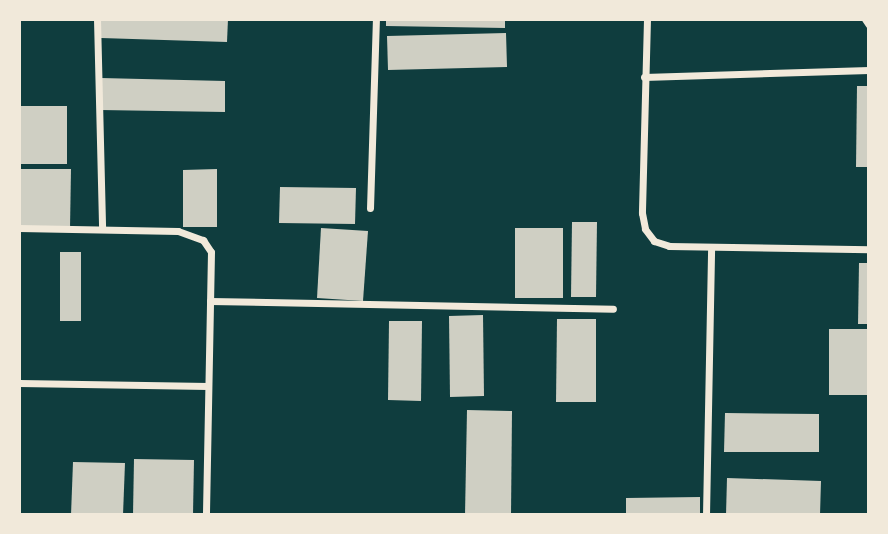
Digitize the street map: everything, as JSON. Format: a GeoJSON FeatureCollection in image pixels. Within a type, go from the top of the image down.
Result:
{"type":"FeatureCollection","features":[{"type":"Feature","properties":{"kind":"street"},"geometry":{"type":"LineString","coordinates":[[97,19],[102,229]]}},
{"type":"Feature","properties":{"kind":"street"},"geometry":{"type":"LineString","coordinates":[[370,208],[376,19]]}},
{"type":"Feature","properties":{"kind":"street"},"geometry":{"type":"LineString","coordinates":[[647,19],[644,77],[645,229],[653,240],[669,246],[711,248],[869,249]]}},
{"type":"Feature","properties":{"kind":"street"},"geometry":{"type":"LineString","coordinates":[[866,19],[869,24]]}},
{"type":"Feature","properties":{"kind":"street"},"geometry":{"type":"LineString","coordinates":[[644,77],[869,70]]}},
{"type":"Feature","properties":{"kind":"street"},"geometry":{"type":"LineString","coordinates":[[19,228],[178,231],[203,240],[211,253],[206,515]]}},
{"type":"Feature","properties":{"kind":"street"},"geometry":{"type":"LineString","coordinates":[[706,515],[711,248]]}},
{"type":"Feature","properties":{"kind":"street"},"geometry":{"type":"LineString","coordinates":[[210,301],[613,309]]}},
{"type":"Feature","properties":{"kind":"street"},"geometry":{"type":"LineString","coordinates":[[19,383],[208,386]]}},
{"type":"Feature","properties":{"kind":"building"},"geometry":{"type":"Polygon","coordinates":[[[101,19],[228,19],[227,42],[101,38],[101,19]]]}},
{"type":"Feature","properties":{"kind":"building"},"geometry":{"type":"Polygon","coordinates":[[[386,19],[505,19],[505,28],[386,26],[386,19]]]}},
{"type":"Feature","properties":{"kind":"building"},"geometry":{"type":"Polygon","coordinates":[[[506,33],[507,67],[388,70],[387,36],[506,33]]]}},
{"type":"Feature","properties":{"kind":"building"},"geometry":{"type":"Polygon","coordinates":[[[101,78],[225,81],[225,112],[100,110],[101,78]]]}},
{"type":"Feature","properties":{"kind":"building"},"geometry":{"type":"Polygon","coordinates":[[[857,86],[869,86],[869,167],[856,167],[857,86]]]}},
{"type":"Feature","properties":{"kind":"building"},"geometry":{"type":"Polygon","coordinates":[[[19,106],[67,106],[67,164],[19,164],[19,106]]]}},
{"type":"Feature","properties":{"kind":"building"},"geometry":{"type":"Polygon","coordinates":[[[19,169],[71,169],[70,228],[19,227],[19,169]]]}},
{"type":"Feature","properties":{"kind":"building"},"geometry":{"type":"Polygon","coordinates":[[[217,169],[217,227],[183,227],[183,170],[217,169]]]}},
{"type":"Feature","properties":{"kind":"building"},"geometry":{"type":"Polygon","coordinates":[[[280,187],[356,188],[355,224],[279,223],[280,187]]]}},
{"type":"Feature","properties":{"kind":"building"},"geometry":{"type":"Polygon","coordinates":[[[572,222],[597,222],[596,297],[571,297],[572,222]]]}},
{"type":"Feature","properties":{"kind":"building"},"geometry":{"type":"Polygon","coordinates":[[[321,228],[368,231],[363,301],[317,298],[321,228]]]}},
{"type":"Feature","properties":{"kind":"building"},"geometry":{"type":"Polygon","coordinates":[[[515,228],[563,228],[563,298],[515,298],[515,228]]]}},
{"type":"Feature","properties":{"kind":"building"},"geometry":{"type":"Polygon","coordinates":[[[60,252],[81,252],[81,321],[60,321],[60,252]]]}},
{"type":"Feature","properties":{"kind":"building"},"geometry":{"type":"Polygon","coordinates":[[[859,263],[869,263],[869,324],[858,324],[859,263]]]}},
{"type":"Feature","properties":{"kind":"building"},"geometry":{"type":"Polygon","coordinates":[[[483,315],[484,396],[450,397],[449,316],[483,315]]]}},
{"type":"Feature","properties":{"kind":"building"},"geometry":{"type":"Polygon","coordinates":[[[557,319],[596,319],[596,402],[556,402],[557,319]]]}},
{"type":"Feature","properties":{"kind":"building"},"geometry":{"type":"Polygon","coordinates":[[[389,321],[422,321],[421,401],[388,400],[389,321]]]}},
{"type":"Feature","properties":{"kind":"building"},"geometry":{"type":"Polygon","coordinates":[[[829,329],[869,329],[869,395],[829,395],[829,329]]]}},
{"type":"Feature","properties":{"kind":"building"},"geometry":{"type":"Polygon","coordinates":[[[467,410],[512,411],[511,515],[465,515],[467,410]]]}},
{"type":"Feature","properties":{"kind":"building"},"geometry":{"type":"Polygon","coordinates":[[[725,413],[819,414],[819,452],[724,452],[725,413]]]}},
{"type":"Feature","properties":{"kind":"building"},"geometry":{"type":"Polygon","coordinates":[[[134,459],[194,460],[193,515],[133,515],[134,459]]]}},
{"type":"Feature","properties":{"kind":"building"},"geometry":{"type":"Polygon","coordinates":[[[73,462],[125,463],[123,515],[71,515],[73,462]]]}},
{"type":"Feature","properties":{"kind":"building"},"geometry":{"type":"Polygon","coordinates":[[[727,478],[821,481],[820,515],[726,515],[727,478]]]}},
{"type":"Feature","properties":{"kind":"building"},"geometry":{"type":"Polygon","coordinates":[[[700,497],[700,515],[626,515],[626,498],[700,497]]]}}]}
